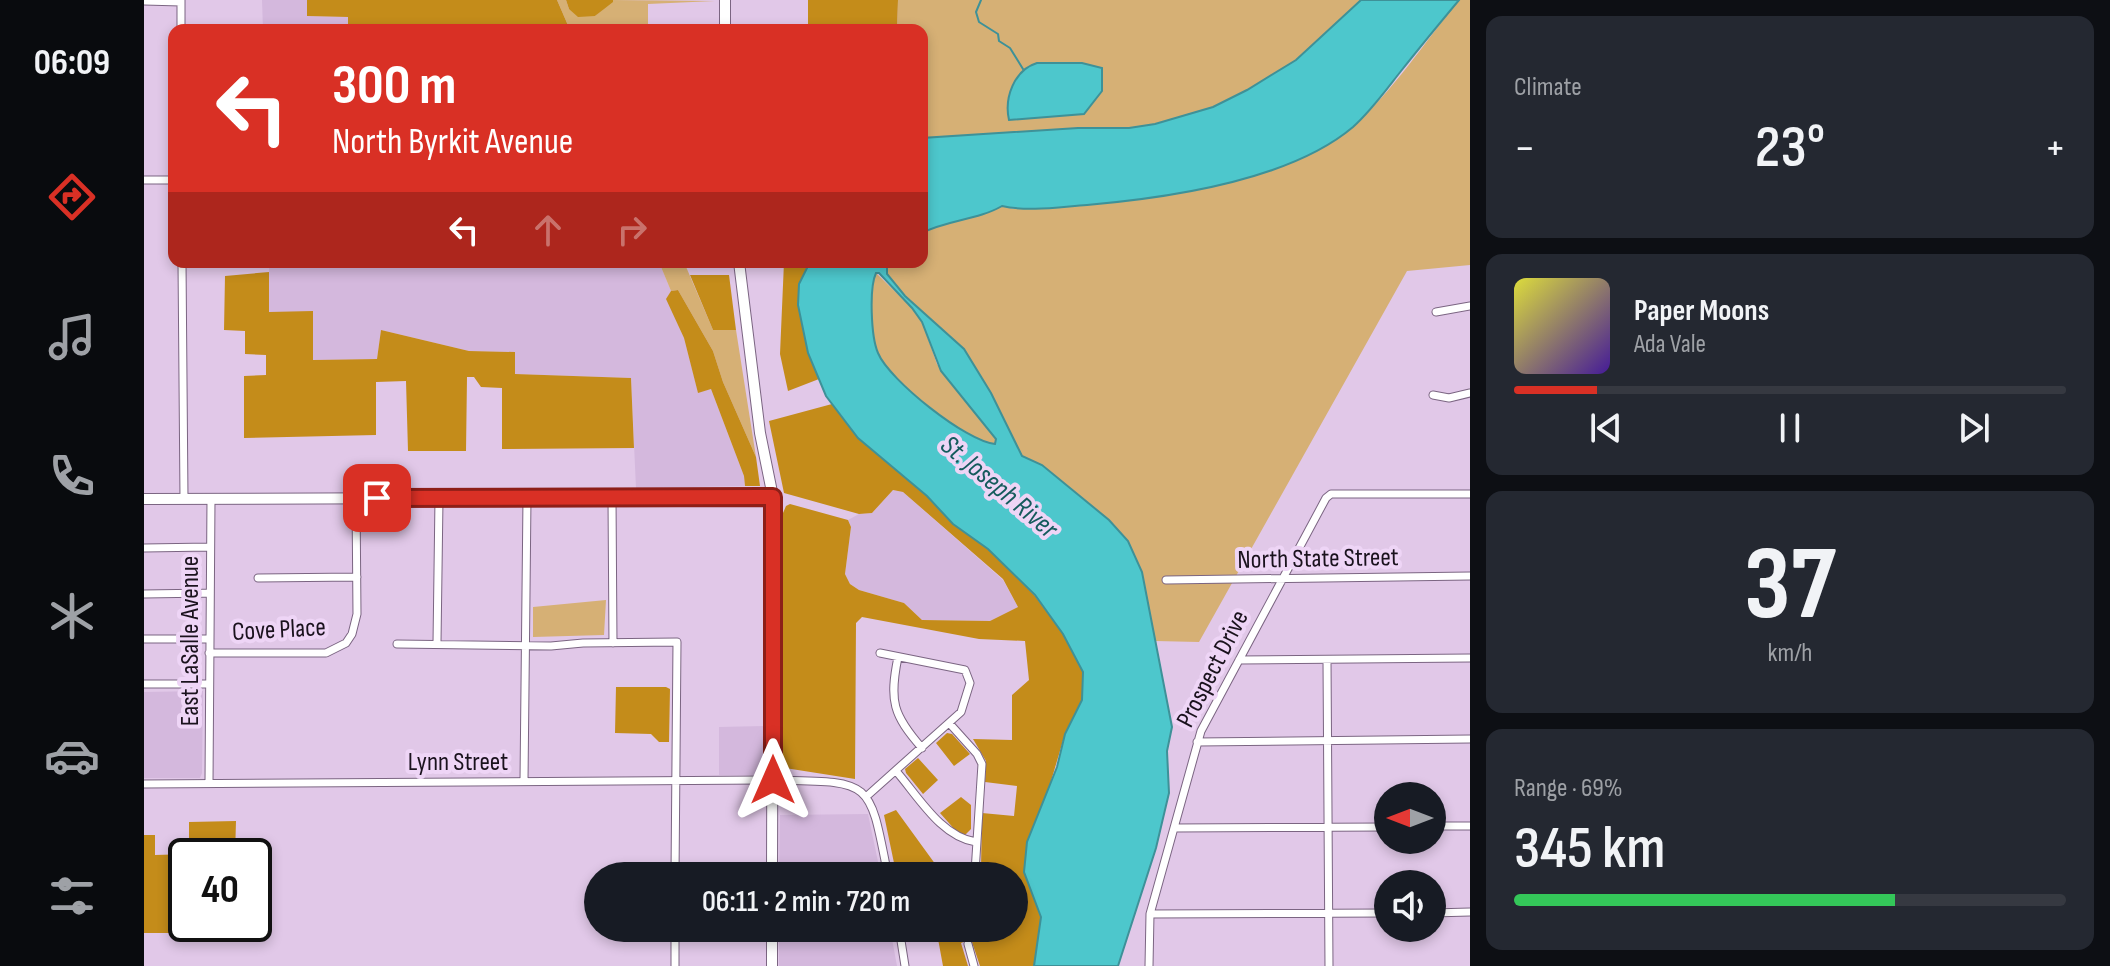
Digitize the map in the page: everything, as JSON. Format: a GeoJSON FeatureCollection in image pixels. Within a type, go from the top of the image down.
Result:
{"type":"FeatureCollection","features":[{"type":"Feature","properties":{"kind":"street"},"geometry":{"type":"LineString","coordinates":[[725,0],[725,24]]}},
{"type":"Feature","properties":{"kind":"street"},"geometry":{"type":"LineString","coordinates":[[144,1],[181,1],[181,24]]}},
{"type":"Feature","properties":{"kind":"street"},"geometry":{"type":"LineString","coordinates":[[144,180],[168,180]]}},
{"type":"Feature","properties":{"kind":"street"},"geometry":{"type":"LineString","coordinates":[[182,268],[184,499]]}},
{"type":"Feature","properties":{"kind":"street"},"geometry":{"type":"LineString","coordinates":[[740,268],[760,433],[773,497],[772,862]]}},
{"type":"Feature","properties":{"kind":"street"},"geometry":{"type":"LineString","coordinates":[[1436,312],[1470,306]]}},
{"type":"Feature","properties":{"kind":"street"},"geometry":{"type":"LineString","coordinates":[[1433,395],[1449,398],[1470,393]]}},
{"type":"Feature","properties":{"kind":"street","name":"Prospect Drive"},"geometry":{"type":"LineString","coordinates":[[1149,966],[1150,914],[1197,742],[1328,495],[1470,494]]}},
{"type":"Feature","properties":{"kind":"street"},"geometry":{"type":"LineString","coordinates":[[144,499],[773,497]]}},
{"type":"Feature","properties":{"kind":"street","name":"Cove Place"},"geometry":{"type":"LineString","coordinates":[[209,653],[326,653],[339,648],[349,639],[354,628],[357,577],[356,498]]}},
{"type":"Feature","properties":{"kind":"street"},"geometry":{"type":"LineString","coordinates":[[524,781],[527,498]]}},
{"type":"Feature","properties":{"kind":"street"},"geometry":{"type":"LineString","coordinates":[[612,498],[613,643]]}},
{"type":"Feature","properties":{"kind":"street","name":"East LaSalle Avenue"},"geometry":{"type":"LineString","coordinates":[[209,783],[211,499]]}},
{"type":"Feature","properties":{"kind":"street"},"geometry":{"type":"LineString","coordinates":[[437,643],[439,499]]}},
{"type":"Feature","properties":{"kind":"street"},"geometry":{"type":"LineString","coordinates":[[144,548],[210,547]]}},
{"type":"Feature","properties":{"kind":"street","name":"North State Street"},"geometry":{"type":"LineString","coordinates":[[1166,580],[1470,576]]}},
{"type":"Feature","properties":{"kind":"street"},"geometry":{"type":"LineString","coordinates":[[258,578],[357,577]]}},
{"type":"Feature","properties":{"kind":"street"},"geometry":{"type":"LineString","coordinates":[[144,594],[210,593]]}},
{"type":"Feature","properties":{"kind":"street"},"geometry":{"type":"LineString","coordinates":[[144,639],[209,639]]}},
{"type":"Feature","properties":{"kind":"street"},"geometry":{"type":"LineString","coordinates":[[397,644],[525,646],[677,642],[675,862]]}},
{"type":"Feature","properties":{"kind":"street"},"geometry":{"type":"LineString","coordinates":[[880,653],[959,668],[968,673],[970,683],[965,705],[950,724],[867,796],[877,818],[885,862]]}},
{"type":"Feature","properties":{"kind":"street"},"geometry":{"type":"LineString","coordinates":[[898,657],[896,713],[902,726],[922,748]]}},
{"type":"Feature","properties":{"kind":"street"},"geometry":{"type":"LineString","coordinates":[[1239,660],[1470,658]]}},
{"type":"Feature","properties":{"kind":"street"},"geometry":{"type":"LineString","coordinates":[[1327,660],[1329,966]]}},
{"type":"Feature","properties":{"kind":"street"},"geometry":{"type":"LineString","coordinates":[[144,684],[209,684]]}},
{"type":"Feature","properties":{"kind":"street"},"geometry":{"type":"LineString","coordinates":[[950,724],[982,764],[975,862]]}},
{"type":"Feature","properties":{"kind":"street"},"geometry":{"type":"LineString","coordinates":[[1197,742],[1470,739]]}},
{"type":"Feature","properties":{"kind":"street"},"geometry":{"type":"LineString","coordinates":[[896,771],[951,833],[976,842]]}},
{"type":"Feature","properties":{"kind":"street","name":"Lynn Street"},"geometry":{"type":"LineString","coordinates":[[144,784],[773,780],[841,782],[860,789],[867,796]]}},
{"type":"Feature","properties":{"kind":"street"},"geometry":{"type":"LineString","coordinates":[[1446,826],[1470,826]]}},
{"type":"Feature","properties":{"kind":"street"},"geometry":{"type":"LineString","coordinates":[[1174,828],[1374,827]]}},
{"type":"Feature","properties":{"kind":"street"},"geometry":{"type":"LineString","coordinates":[[1446,913],[1470,912]]}},
{"type":"Feature","properties":{"kind":"street"},"geometry":{"type":"LineString","coordinates":[[1150,914],[1374,913]]}},
{"type":"Feature","properties":{"kind":"street"},"geometry":{"type":"LineString","coordinates":[[675,942],[675,966]]}},
{"type":"Feature","properties":{"kind":"street"},"geometry":{"type":"LineString","coordinates":[[772,942],[772,966]]}},
{"type":"Feature","properties":{"kind":"street"},"geometry":{"type":"LineString","coordinates":[[901,942],[905,966]]}},
{"type":"Feature","properties":{"kind":"street"},"geometry":{"type":"LineString","coordinates":[[968,944],[974,966]]}},
{"type":"Feature","properties":{"kind":"shaded area"},"geometry":{"type":"Polygon","coordinates":[[[262,0],[307,0],[307,16],[348,17],[348,24],[263,24],[262,0]]]}},
{"type":"Feature","properties":{"kind":"shaded area"},"geometry":{"type":"Polygon","coordinates":[[[307,0],[557,0],[567,24],[348,24],[348,17],[307,16],[307,0]]]}},
{"type":"Feature","properties":{"kind":"shaded area"},"geometry":{"type":"Polygon","coordinates":[[[557,0],[566,0],[569,9],[595,16],[613,0],[715,1],[648,4],[648,24],[567,24],[557,0]]]}},
{"type":"Feature","properties":{"kind":"shaded area"},"geometry":{"type":"Polygon","coordinates":[[[566,0],[613,2],[595,16],[578,17],[569,9],[566,0]]]}},
{"type":"Feature","properties":{"kind":"shaded area"},"geometry":{"type":"Polygon","coordinates":[[[808,0],[898,0],[897,24],[808,24],[808,0]]]}},
{"type":"Feature","properties":{"kind":"shaded area"},"geometry":{"type":"Polygon","coordinates":[[[898,0],[1361,0],[1296,60],[1247,90],[1213,107],[1155,124],[1129,128],[1078,128],[928,138],[928,24],[897,24],[898,0]]]}},
{"type":"Feature","properties":{"kind":"shaded area"},"geometry":{"type":"Polygon","coordinates":[[[1459,0],[1470,0],[1470,265],[1407,271],[1199,642],[1155,641],[1142,572],[1128,541],[1109,520],[1042,466],[1022,456],[991,393],[964,349],[905,296],[887,274],[887,268],[928,268],[928,231],[1002,206],[1014,209],[1144,198],[1208,187],[1272,168],[1334,140],[1367,113],[1395,83],[1459,0]]]}},
{"type":"Feature","properties":{"kind":"shaded area"},"geometry":{"type":"Polygon","coordinates":[[[269,268],[661,268],[671,291],[667,299],[684,338],[698,392],[711,389],[745,486],[636,488],[631,378],[515,374],[515,352],[469,351],[381,330],[377,359],[313,360],[269,312],[269,268]]]}},
{"type":"Feature","properties":{"kind":"shaded area"},"geometry":{"type":"Polygon","coordinates":[[[661,268],[687,268],[713,330],[736,330],[756,457],[713,351],[678,290],[671,291],[661,268]]]}},
{"type":"Feature","properties":{"kind":"shaded area"},"geometry":{"type":"Polygon","coordinates":[[[784,268],[807,268],[799,284],[808,353],[819,379],[788,391],[780,354],[784,268]]]}},
{"type":"Feature","properties":{"kind":"shaded area"},"geometry":{"type":"Polygon","coordinates":[[[269,272],[269,312],[313,311],[313,360],[377,359],[381,330],[469,351],[515,352],[515,374],[631,378],[634,448],[502,449],[502,388],[481,387],[474,377],[467,377],[466,451],[408,451],[406,381],[376,382],[376,435],[244,438],[244,376],[266,375],[266,355],[245,354],[245,331],[224,330],[225,276],[269,272]]]}},
{"type":"Feature","properties":{"kind":"shaded area"},"geometry":{"type":"Polygon","coordinates":[[[876,273],[922,322],[937,364],[996,439],[995,444],[982,441],[948,421],[912,393],[885,365],[878,353],[872,325],[872,290],[876,273]]]}},
{"type":"Feature","properties":{"kind":"shaded area"},"geometry":{"type":"Polygon","coordinates":[[[690,275],[729,275],[736,330],[713,330],[690,275]]]}},
{"type":"Feature","properties":{"kind":"shaded area"},"geometry":{"type":"Polygon","coordinates":[[[678,290],[713,351],[756,457],[760,486],[745,486],[711,389],[698,393],[684,338],[666,299],[671,291],[678,290]]]}},
{"type":"Feature","properties":{"kind":"shaded area"},"geometry":{"type":"Polygon","coordinates":[[[832,404],[858,438],[927,496],[953,524],[988,549],[1035,596],[1063,634],[1083,672],[1082,700],[1065,734],[1027,862],[981,862],[982,813],[1014,816],[1017,786],[985,782],[986,761],[973,739],[1012,740],[1012,695],[1029,680],[1025,641],[979,639],[862,617],[856,623],[855,779],[782,765],[783,513],[786,506],[790,504],[848,520],[851,527],[845,574],[850,584],[859,590],[904,603],[922,620],[990,621],[1018,607],[1003,579],[903,492],[893,490],[872,513],[859,514],[784,493],[769,421],[832,404]]]}},
{"type":"Feature","properties":{"kind":"shaded area"},"geometry":{"type":"Polygon","coordinates":[[[893,490],[903,492],[1003,580],[1018,607],[990,621],[922,620],[904,603],[859,590],[850,584],[845,574],[851,527],[848,520],[859,514],[872,513],[893,490]]]}},
{"type":"Feature","properties":{"kind":"shaded area"},"geometry":{"type":"Polygon","coordinates":[[[606,600],[604,635],[533,637],[533,607],[606,600]]]}},
{"type":"Feature","properties":{"kind":"shaded area"},"geometry":{"type":"Polygon","coordinates":[[[616,687],[670,689],[669,742],[659,742],[651,734],[615,733],[616,687]]]}},
{"type":"Feature","properties":{"kind":"shaded area"},"geometry":{"type":"Polygon","coordinates":[[[203,691],[200,778],[144,778],[144,692],[203,691]]]}},
{"type":"Feature","properties":{"kind":"shaded area"},"geometry":{"type":"Polygon","coordinates":[[[764,726],[764,775],[719,775],[719,727],[764,726]]]}},
{"type":"Feature","properties":{"kind":"shaded area"},"geometry":{"type":"Polygon","coordinates":[[[947,733],[952,734],[970,754],[954,766],[936,743],[947,733]]]}},
{"type":"Feature","properties":{"kind":"shaded area"},"geometry":{"type":"Polygon","coordinates":[[[918,758],[938,780],[923,794],[905,769],[918,758]]]}},
{"type":"Feature","properties":{"kind":"shaded area"},"geometry":{"type":"Polygon","coordinates":[[[961,797],[971,805],[971,829],[965,835],[956,831],[940,813],[961,797]]]}},
{"type":"Feature","properties":{"kind":"shaded area"},"geometry":{"type":"Polygon","coordinates":[[[896,810],[934,862],[894,862],[884,815],[896,810]]]}},
{"type":"Feature","properties":{"kind":"shaded area"},"geometry":{"type":"Polygon","coordinates":[[[868,814],[878,862],[779,862],[780,815],[868,814]]]}},
{"type":"Feature","properties":{"kind":"shaded area"},"geometry":{"type":"Polygon","coordinates":[[[236,821],[236,838],[189,838],[189,822],[236,821]]]}},
{"type":"Feature","properties":{"kind":"shaded area"},"geometry":{"type":"Polygon","coordinates":[[[144,835],[155,835],[155,855],[168,855],[168,933],[144,933],[144,835]]]}},
{"type":"Feature","properties":{"kind":"shaded area"},"geometry":{"type":"Polygon","coordinates":[[[1028,883],[1041,917],[1034,966],[980,966],[972,942],[1028,942],[1028,883]]]}},
{"type":"Feature","properties":{"kind":"shaded area"},"geometry":{"type":"Polygon","coordinates":[[[779,942],[893,942],[897,966],[779,966],[779,942]]]}},
{"type":"Feature","properties":{"kind":"shaded area"},"geometry":{"type":"Polygon","coordinates":[[[939,942],[964,942],[961,943],[968,966],[943,966],[939,942]]]}},
{"type":"Feature","properties":{"kind":"water"},"geometry":{"type":"Polygon","coordinates":[[[1361,0],[1459,0],[1353,127],[1327,146],[1296,161],[1226,184],[1154,197],[1044,208],[1002,206],[928,231],[928,138],[1078,128],[1129,128],[1155,124],[1213,107],[1296,60],[1361,0]]]}},
{"type":"Feature","properties":{"kind":"water"},"geometry":{"type":"Polygon","coordinates":[[[1037,63],[1082,63],[1102,68],[1102,91],[1084,114],[1009,120],[1008,103],[1012,86],[1022,72],[1037,63]]]}},
{"type":"Feature","properties":{"kind":"water","name":"St. Joseph River"},"geometry":{"type":"Polygon","coordinates":[[[807,268],[887,268],[887,274],[905,296],[964,349],[991,393],[1022,456],[1042,465],[1109,520],[1128,541],[1142,572],[1172,727],[1167,751],[1169,793],[1156,848],[1118,966],[1034,966],[1041,917],[1028,883],[1028,862],[1025,862],[1027,842],[1057,767],[1065,734],[1082,700],[1083,672],[1063,634],[1035,595],[988,549],[953,524],[927,496],[858,438],[826,396],[808,353],[798,305],[799,284],[807,268]],[[876,273],[872,290],[872,325],[878,353],[885,365],[930,408],[966,433],[995,444],[996,439],[941,371],[922,322],[876,273]]]}},
{"type":"Feature","properties":{"kind":"waterway"},"geometry":{"type":"LineString","coordinates":[[981,0],[976,12],[979,22],[998,34],[999,41],[1010,48],[1023,69]]}},
{"type":"Feature","properties":{"kind":"route"},"geometry":{"type":"LineString","coordinates":[[377,498],[773,497],[773,780]]}}]}
